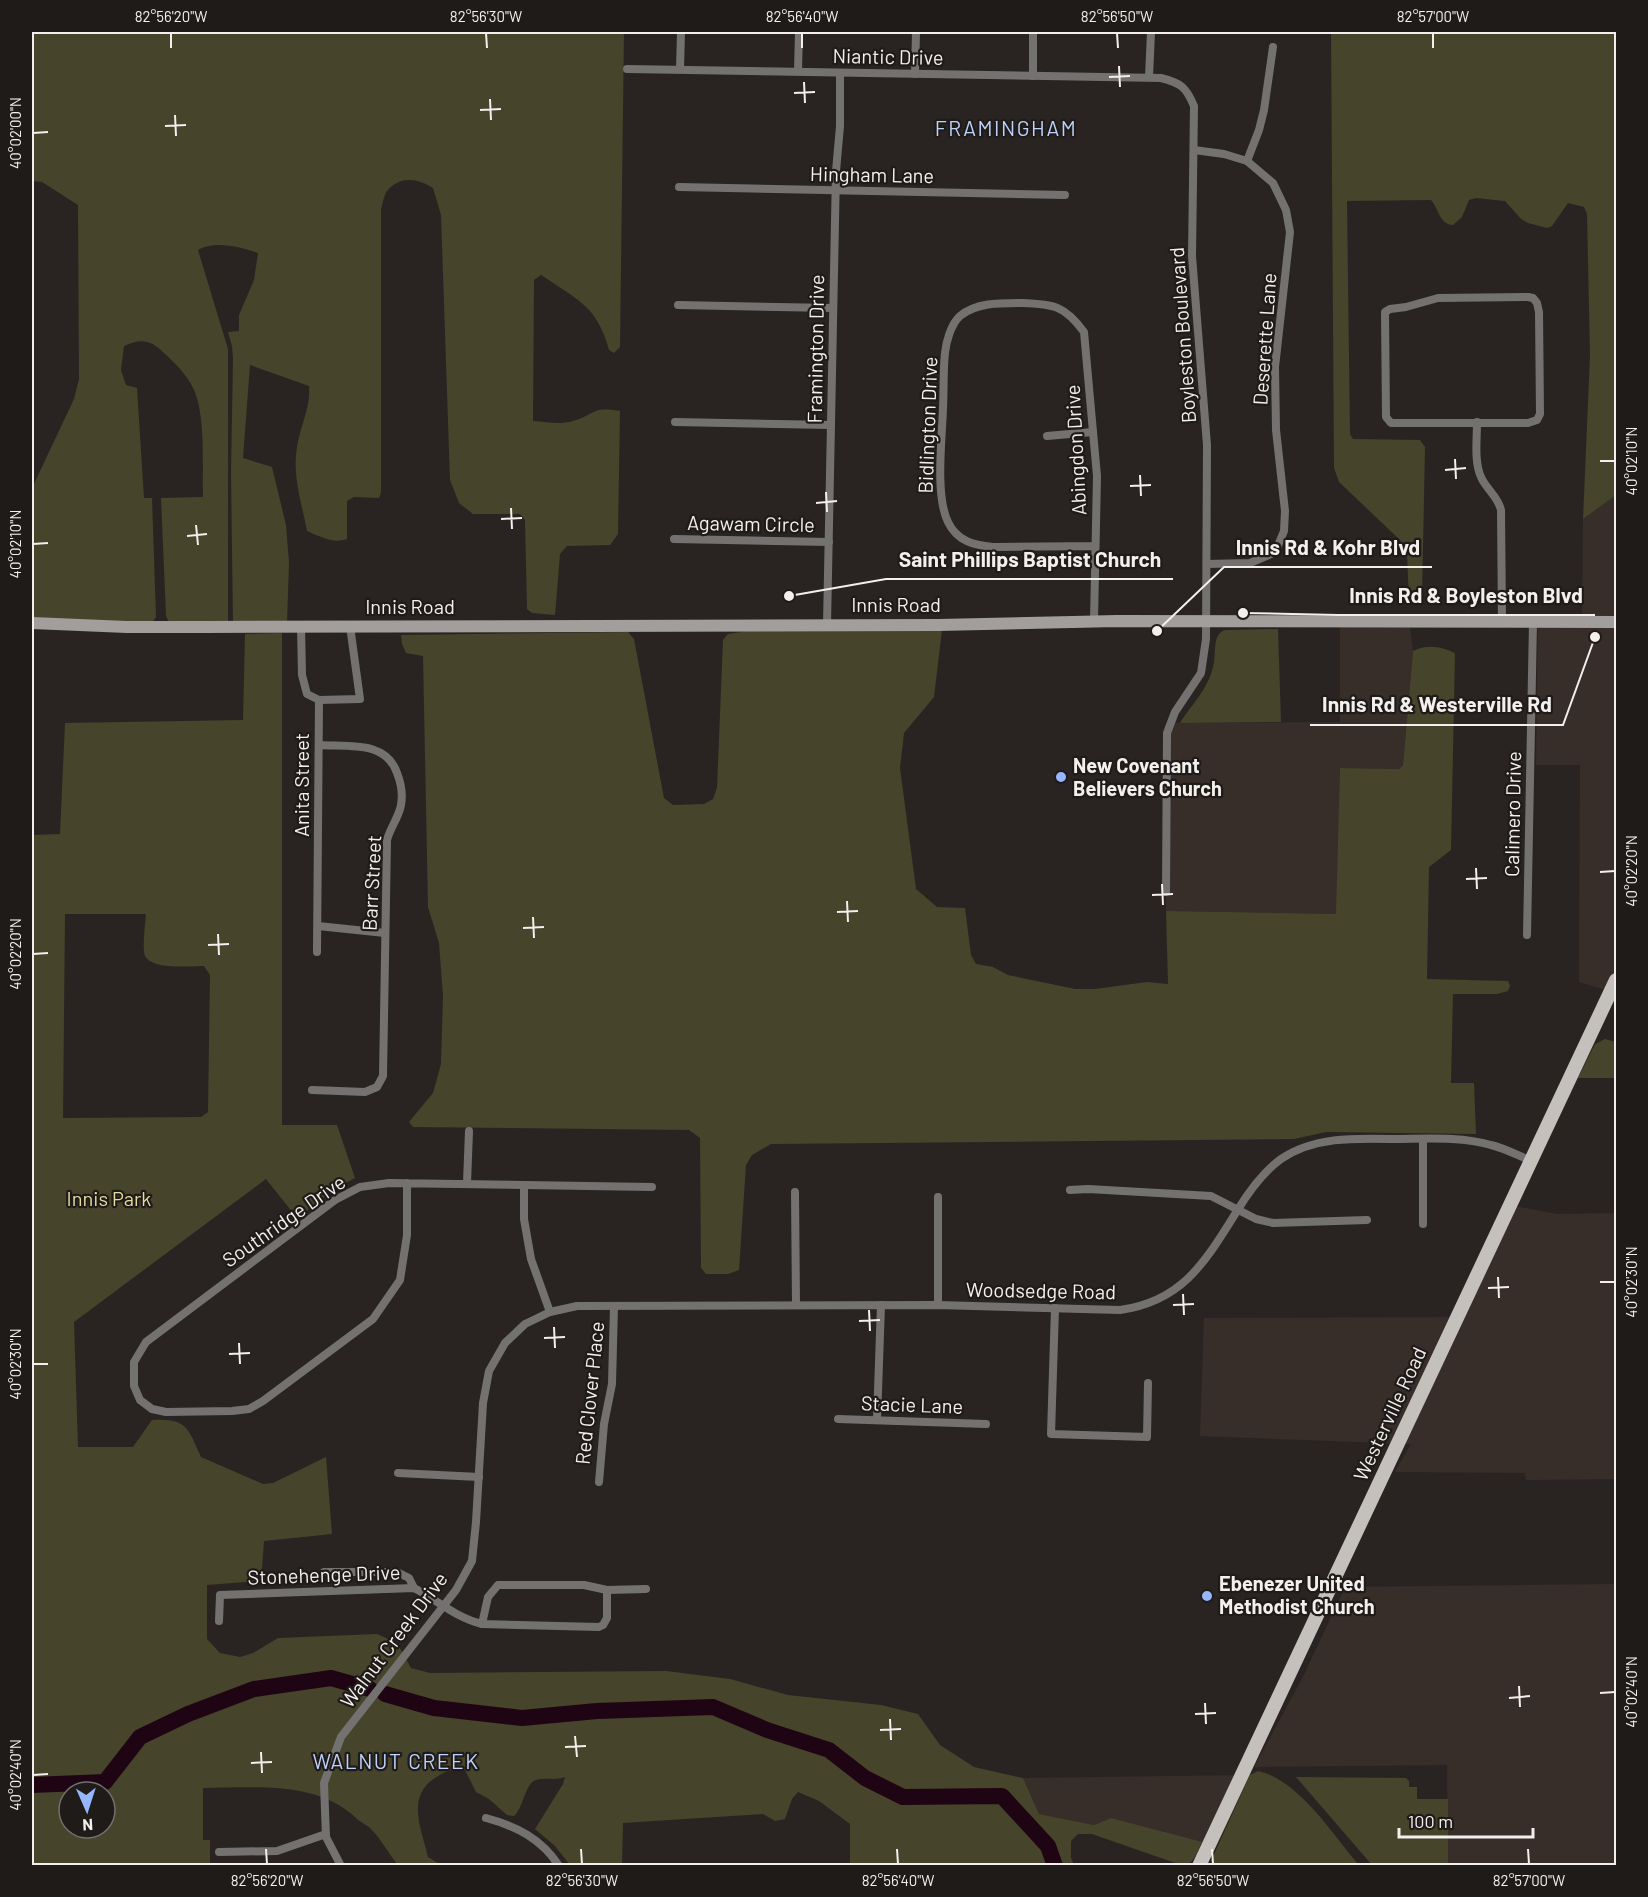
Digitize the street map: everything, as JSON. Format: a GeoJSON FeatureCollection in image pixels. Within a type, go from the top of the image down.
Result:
{"type":"FeatureCollection","features":[{"type":"Feature","properties":{"kind":"main road","name":"Innis Road"},"geometry":{"type":"LineString","coordinates":[[32,623],[127,627],[301,627],[827,625],[1094,621],[1617,622]]}},
{"type":"Feature","properties":{"kind":"main road","name":"Westerville Road"},"geometry":{"type":"LineString","coordinates":[[1199,1866],[1340,1570],[1530,1160],[1617,980]]}},
{"type":"Feature","properties":{"kind":"street"},"geometry":{"type":"LineString","coordinates":[[680,69],[681,32]]}},
{"type":"Feature","properties":{"kind":"street"},"geometry":{"type":"LineString","coordinates":[[798,32],[798,71]]}},
{"type":"Feature","properties":{"kind":"street"},"geometry":{"type":"LineString","coordinates":[[915,74],[916,32]]}},
{"type":"Feature","properties":{"kind":"street"},"geometry":{"type":"LineString","coordinates":[[1033,32],[1033,76]]}},
{"type":"Feature","properties":{"kind":"street"},"geometry":{"type":"LineString","coordinates":[[1149,77],[1151,32]]}},
{"type":"Feature","properties":{"kind":"street"},"geometry":{"type":"LineString","coordinates":[[1247,161],[1264,110],[1273,47]]}},
{"type":"Feature","properties":{"kind":"street","name":"Niantic Drive"},"geometry":{"type":"LineString","coordinates":[[627,69],[1149,77]]}},
{"type":"Feature","properties":{"kind":"street","name":"Framington Drive"},"geometry":{"type":"LineString","coordinates":[[827,625],[840,74]]}},
{"type":"Feature","properties":{"kind":"street","name":"Boyleston Boulevard"},"geometry":{"type":"LineString","coordinates":[[1149,77],[1176,82],[1188,92],[1194,106],[1192,256],[1207,445],[1206,639],[1201,673],[1175,712],[1167,733],[1166,892]]}},
{"type":"Feature","properties":{"kind":"street","name":"Deserette Lane"},"geometry":{"type":"LineString","coordinates":[[1194,150],[1224,154],[1247,161],[1273,183],[1286,210],[1290,232],[1275,367],[1276,430],[1285,512],[1284,531],[1277,548],[1271,554],[1250,563],[1207,564]]}},
{"type":"Feature","properties":{"kind":"street","name":"Hingham Lane"},"geometry":{"type":"LineString","coordinates":[[679,187],[1065,195]]}},
{"type":"Feature","properties":{"kind":"street"},"geometry":{"type":"LineString","coordinates":[[1438,298],[1533,298],[1539,312],[1540,414],[1537,420],[1528,423],[1477,422],[1391,423],[1386,417],[1384,312],[1438,298]]}},
{"type":"Feature","properties":{"kind":"street","name":"Abingdon Drive"},"geometry":{"type":"LineString","coordinates":[[959,317],[971,309],[997,303],[1038,303],[1058,307],[1073,318],[1084,332],[1097,476],[1094,621]]}},
{"type":"Feature","properties":{"kind":"street"},"geometry":{"type":"LineString","coordinates":[[678,305],[833,308]]}},
{"type":"Feature","properties":{"kind":"street","name":"Bidlington Drive"},"geometry":{"type":"LineString","coordinates":[[959,317],[952,327],[945,352],[941,496],[948,522],[958,537],[993,548],[1095,546]]}},
{"type":"Feature","properties":{"kind":"street"},"geometry":{"type":"LineString","coordinates":[[675,422],[831,425]]}},
{"type":"Feature","properties":{"kind":"street"},"geometry":{"type":"LineString","coordinates":[[1477,422],[1479,472],[1482,480],[1498,501],[1501,510],[1502,622]]}},
{"type":"Feature","properties":{"kind":"street"},"geometry":{"type":"LineString","coordinates":[[1047,436],[1093,432]]}},
{"type":"Feature","properties":{"kind":"street","name":"Agawam Circle"},"geometry":{"type":"LineString","coordinates":[[674,539],[829,542]]}},
{"type":"Feature","properties":{"kind":"street","name":"Calimero Drive"},"geometry":{"type":"LineString","coordinates":[[1527,935],[1533,622]]}},
{"type":"Feature","properties":{"kind":"street"},"geometry":{"type":"LineString","coordinates":[[301,627],[302,675],[307,693],[319,700],[360,699],[350,626]]}},
{"type":"Feature","properties":{"kind":"street","name":"Anita Street"},"geometry":{"type":"LineString","coordinates":[[317,952],[319,700]]}},
{"type":"Feature","properties":{"kind":"street","name":"Barr Street"},"geometry":{"type":"LineString","coordinates":[[312,1090],[365,1092],[377,1088],[382,1076],[387,840],[389,829],[401,806],[401,783],[394,764],[382,752],[365,746],[319,745]]}},
{"type":"Feature","properties":{"kind":"street"},"geometry":{"type":"LineString","coordinates":[[318,926],[385,933]]}},
{"type":"Feature","properties":{"kind":"street"},"geometry":{"type":"LineString","coordinates":[[467,1184],[469,1131]]}},
{"type":"Feature","properties":{"kind":"street","name":"Woodsedge Road"},"geometry":{"type":"LineString","coordinates":[[550,1312],[577,1306],[938,1305],[1120,1310],[1137,1308],[1173,1293],[1185,1282],[1214,1249],[1238,1209],[1262,1177],[1281,1159],[1305,1148],[1330,1140],[1349,1138],[1452,1139],[1491,1145],[1530,1160]]}},
{"type":"Feature","properties":{"kind":"street"},"geometry":{"type":"LineString","coordinates":[[1423,1139],[1423,1224]]}},
{"type":"Feature","properties":{"kind":"street","name":"Southridge Drive"},"geometry":{"type":"LineString","coordinates":[[407,1183],[407,1235],[400,1280],[373,1319],[249,1409],[166,1412],[152,1409],[140,1400],[134,1386],[134,1362],[146,1342],[335,1200],[360,1187],[389,1183],[407,1183],[652,1187]]}},
{"type":"Feature","properties":{"kind":"street"},"geometry":{"type":"LineString","coordinates":[[524,1185],[524,1219],[531,1259],[550,1312]]}},
{"type":"Feature","properties":{"kind":"street"},"geometry":{"type":"LineString","coordinates":[[1070,1190],[1211,1196],[1256,1219],[1273,1223],[1367,1220]]}},
{"type":"Feature","properties":{"kind":"street"},"geometry":{"type":"LineString","coordinates":[[795,1192],[796,1305]]}},
{"type":"Feature","properties":{"kind":"street"},"geometry":{"type":"LineString","coordinates":[[938,1197],[938,1305]]}},
{"type":"Feature","properties":{"kind":"street"},"geometry":{"type":"LineString","coordinates":[[877,1420],[881,1305]]}},
{"type":"Feature","properties":{"kind":"street","name":"Red Clover Place"},"geometry":{"type":"LineString","coordinates":[[599,1482],[604,1424],[612,1384],[614,1306]]}},
{"type":"Feature","properties":{"kind":"street"},"geometry":{"type":"LineString","coordinates":[[1055,1308],[1051,1434],[1147,1437],[1148,1383]]}},
{"type":"Feature","properties":{"kind":"street","name":"Walnut Creek Drive"},"geometry":{"type":"LineString","coordinates":[[341,1866],[326,1834],[324,1783],[341,1737],[456,1590],[472,1561],[483,1403],[489,1371],[505,1343],[525,1324],[550,1312]]}},
{"type":"Feature","properties":{"kind":"street","name":"Stacie Lane"},"geometry":{"type":"LineString","coordinates":[[837,1419],[986,1424]]}},
{"type":"Feature","properties":{"kind":"street"},"geometry":{"type":"LineString","coordinates":[[398,1473],[479,1477]]}},
{"type":"Feature","properties":{"kind":"street"},"geometry":{"type":"LineString","coordinates":[[324,1572],[398,1572],[409,1578],[414,1588]]}},
{"type":"Feature","properties":{"kind":"street"},"geometry":{"type":"LineString","coordinates":[[482,1624],[488,1597],[498,1585],[584,1585],[607,1590],[646,1589]]}},
{"type":"Feature","properties":{"kind":"street","name":"Stonehenge Drive"},"geometry":{"type":"LineString","coordinates":[[219,1621],[220,1595],[414,1588],[466,1620],[482,1624],[603,1625],[607,1618],[607,1590]]}},
{"type":"Feature","properties":{"kind":"street"},"geometry":{"type":"LineString","coordinates":[[486,1818],[527,1833],[551,1854],[559,1866]]}},
{"type":"Feature","properties":{"kind":"street"},"geometry":{"type":"LineString","coordinates":[[219,1852],[277,1851],[326,1834]]}},
{"type":"Feature","properties":{"kind":"shaded area"},"geometry":{"type":"Polygon","coordinates":[[[1616,495],[1616,993],[1579,982],[1580,765],[1536,765],[1538,620],[1582,620],[1583,519],[1616,495]]]}},
{"type":"Feature","properties":{"kind":"shaded area"},"geometry":{"type":"Polygon","coordinates":[[[1340,620],[1409,620],[1413,651],[1403,764],[1399,769],[1340,768],[1337,914],[1166,911],[1167,742],[1170,723],[1340,722],[1340,620]]]}},
{"type":"Feature","properties":{"kind":"shaded area"},"geometry":{"type":"Polygon","coordinates":[[[1509,1205],[1557,1214],[1616,1213],[1616,1479],[1526,1480],[1525,1473],[1395,1472],[1411,1444],[1200,1436],[1204,1318],[1458,1317],[1509,1205]]]}},
{"type":"Feature","properties":{"kind":"shaded area"},"geometry":{"type":"Polygon","coordinates":[[[1616,1584],[1616,1865],[1448,1865],[1447,1765],[1254,1767],[1303,1677],[1345,1587],[1616,1584]]]}},
{"type":"Feature","properties":{"kind":"shaded area"},"geometry":{"type":"Polygon","coordinates":[[[1250,1775],[1216,1848],[1111,1818],[1094,1825],[1039,1814],[1023,1778],[1250,1775]]]}},
{"type":"Feature","properties":{"kind":"green space"},"geometry":{"type":"Polygon","coordinates":[[[32,32],[624,32],[620,347],[614,353],[609,350],[598,323],[575,297],[541,275],[534,280],[533,421],[563,423],[599,410],[620,411],[618,534],[610,545],[567,546],[560,554],[555,615],[532,613],[527,609],[525,520],[520,514],[473,514],[459,503],[450,480],[441,215],[433,188],[410,180],[398,183],[387,191],[381,210],[381,492],[379,498],[354,497],[347,501],[347,539],[332,540],[307,531],[298,489],[296,458],[298,439],[307,409],[309,386],[250,365],[243,458],[272,467],[286,525],[289,562],[287,624],[233,623],[231,473],[233,359],[228,332],[239,331],[239,315],[254,280],[258,253],[220,245],[198,250],[228,349],[228,623],[169,622],[166,616],[161,498],[203,497],[202,428],[198,401],[188,380],[178,366],[160,349],[151,343],[141,341],[124,346],[121,370],[126,385],[137,388],[144,498],[152,498],[156,617],[152,623],[32,618],[32,488],[74,399],[79,379],[78,205],[42,182],[32,181],[32,32]]]}},
{"type":"Feature","properties":{"kind":"green space"},"geometry":{"type":"Polygon","coordinates":[[[1331,32],[1616,32],[1616,495],[1583,519],[1590,355],[1587,214],[1584,207],[1568,203],[1552,226],[1547,228],[1521,219],[1505,201],[1476,198],[1469,200],[1462,217],[1453,225],[1442,219],[1431,200],[1347,201],[1350,434],[1353,439],[1420,440],[1425,447],[1422,598],[1419,603],[1413,604],[1409,602],[1407,553],[1400,540],[1339,482],[1334,468],[1331,32]]]}},
{"type":"Feature","properties":{"kind":"green space"},"geometry":{"type":"Polygon","coordinates":[[[1278,629],[1281,722],[1180,723],[1211,675],[1216,641],[1221,633],[1225,630],[1278,629]]]}},
{"type":"Feature","properties":{"kind":"green space"},"geometry":{"type":"Polygon","coordinates":[[[942,630],[934,697],[904,733],[900,768],[916,889],[937,907],[965,908],[971,955],[976,964],[993,967],[1008,975],[1075,989],[1095,989],[1147,982],[1168,984],[1166,911],[1336,914],[1340,768],[1399,769],[1403,765],[1413,651],[1423,647],[1434,647],[1455,653],[1451,850],[1429,867],[1427,979],[1508,981],[1510,986],[1508,991],[1497,994],[1453,994],[1451,1083],[1474,1083],[1476,1134],[1326,1132],[1294,1139],[771,1144],[752,1155],[746,1165],[739,1270],[728,1274],[706,1274],[701,1268],[700,1138],[689,1130],[413,1127],[409,1122],[433,1093],[441,1064],[443,996],[439,943],[428,907],[423,656],[406,653],[401,635],[628,632],[634,639],[664,798],[673,805],[704,804],[713,799],[717,788],[723,640],[728,634],[748,631],[942,630]]]}},
{"type":"Feature","properties":{"kind":"green space","name":"Innis Park"},"geometry":{"type":"Polygon","coordinates":[[[282,633],[282,1125],[337,1125],[355,1178],[336,1188],[297,1218],[266,1179],[74,1322],[78,1447],[133,1447],[152,1420],[164,1420],[179,1423],[185,1427],[201,1457],[263,1484],[273,1483],[326,1457],[332,1534],[264,1541],[261,1581],[207,1585],[207,1639],[220,1653],[240,1657],[253,1653],[278,1638],[377,1634],[397,1643],[411,1668],[430,1673],[666,1671],[730,1679],[788,1695],[881,1705],[918,1714],[940,1745],[974,1767],[1023,1778],[1039,1814],[1094,1825],[1111,1818],[1202,1842],[1189,1863],[1181,1865],[1092,1834],[1078,1834],[1071,1841],[1071,1858],[1074,1865],[850,1865],[850,1824],[819,1801],[798,1792],[792,1799],[785,1819],[775,1821],[763,1814],[623,1823],[622,1865],[570,1865],[555,1846],[535,1829],[565,1777],[532,1782],[514,1816],[507,1815],[489,1799],[476,1792],[465,1770],[451,1770],[428,1784],[418,1802],[419,1823],[428,1857],[441,1865],[398,1865],[369,1827],[340,1806],[322,1797],[283,1789],[242,1787],[203,1788],[203,1840],[210,1840],[210,1865],[32,1865],[32,835],[60,834],[65,723],[243,720],[245,634],[282,633]],[[65,914],[63,1118],[201,1117],[208,1112],[210,975],[204,966],[160,965],[147,958],[144,952],[146,914],[65,914]]]}},
{"type":"Feature","properties":{"kind":"green space"},"geometry":{"type":"Polygon","coordinates":[[[1605,1039],[1616,1042],[1616,1078],[1578,1078],[1595,1044],[1605,1039]]]}},
{"type":"Feature","properties":{"kind":"green space"},"geometry":{"type":"Polygon","coordinates":[[[1258,1771],[1273,1776],[1301,1797],[1359,1865],[1213,1865],[1211,1861],[1250,1775],[1258,1771]]]}},
{"type":"Feature","properties":{"kind":"green space"},"geometry":{"type":"Polygon","coordinates":[[[1296,1777],[1406,1778],[1409,1781],[1409,1787],[1417,1787],[1417,1799],[1448,1799],[1448,1865],[1372,1865],[1296,1777]]]}},
{"type":"Feature","properties":{"kind":"waterway"},"geometry":{"type":"LineString","coordinates":[[32,1785],[105,1782],[140,1737],[188,1714],[254,1689],[331,1678],[370,1689]]}},
{"type":"Feature","properties":{"kind":"waterway"},"geometry":{"type":"LineString","coordinates":[[385,1694],[434,1708],[522,1718],[597,1711],[713,1707],[767,1730],[829,1750],[865,1778],[903,1797],[1002,1796],[1048,1846],[1055,1866]]}},
{"type":"Feature","properties":{"kind":"place","name":"Saint Phillips Baptist Church"},"geometry":{"type":"Point","coordinates":[789,596]}},
{"type":"Feature","properties":{"kind":"place","name":"Innis Rd & Boyleston Blvd"},"geometry":{"type":"Point","coordinates":[1243,613]}},
{"type":"Feature","properties":{"kind":"place","name":"Innis Rd & Kohr Blvd"},"geometry":{"type":"Point","coordinates":[1157,631]}},
{"type":"Feature","properties":{"kind":"place","name":"Innis Rd & Westerville Rd"},"geometry":{"type":"Point","coordinates":[1595,637]}},
{"type":"Feature","properties":{"kind":"place","name":"New Covenant Believers Church"},"geometry":{"type":"Point","coordinates":[1061,777]}},
{"type":"Feature","properties":{"kind":"place","name":"Ebenezer United Methodist Church"},"geometry":{"type":"Point","coordinates":[1207,1596]}},
{"type":"Feature","properties":{"kind":"district","name":"FRAMINGHAM"},"geometry":{"type":"Point","coordinates":[1006,129]}},
{"type":"Feature","properties":{"kind":"district","name":"WALNUT CREEK"},"geometry":{"type":"Point","coordinates":[396,1762]}}]}
